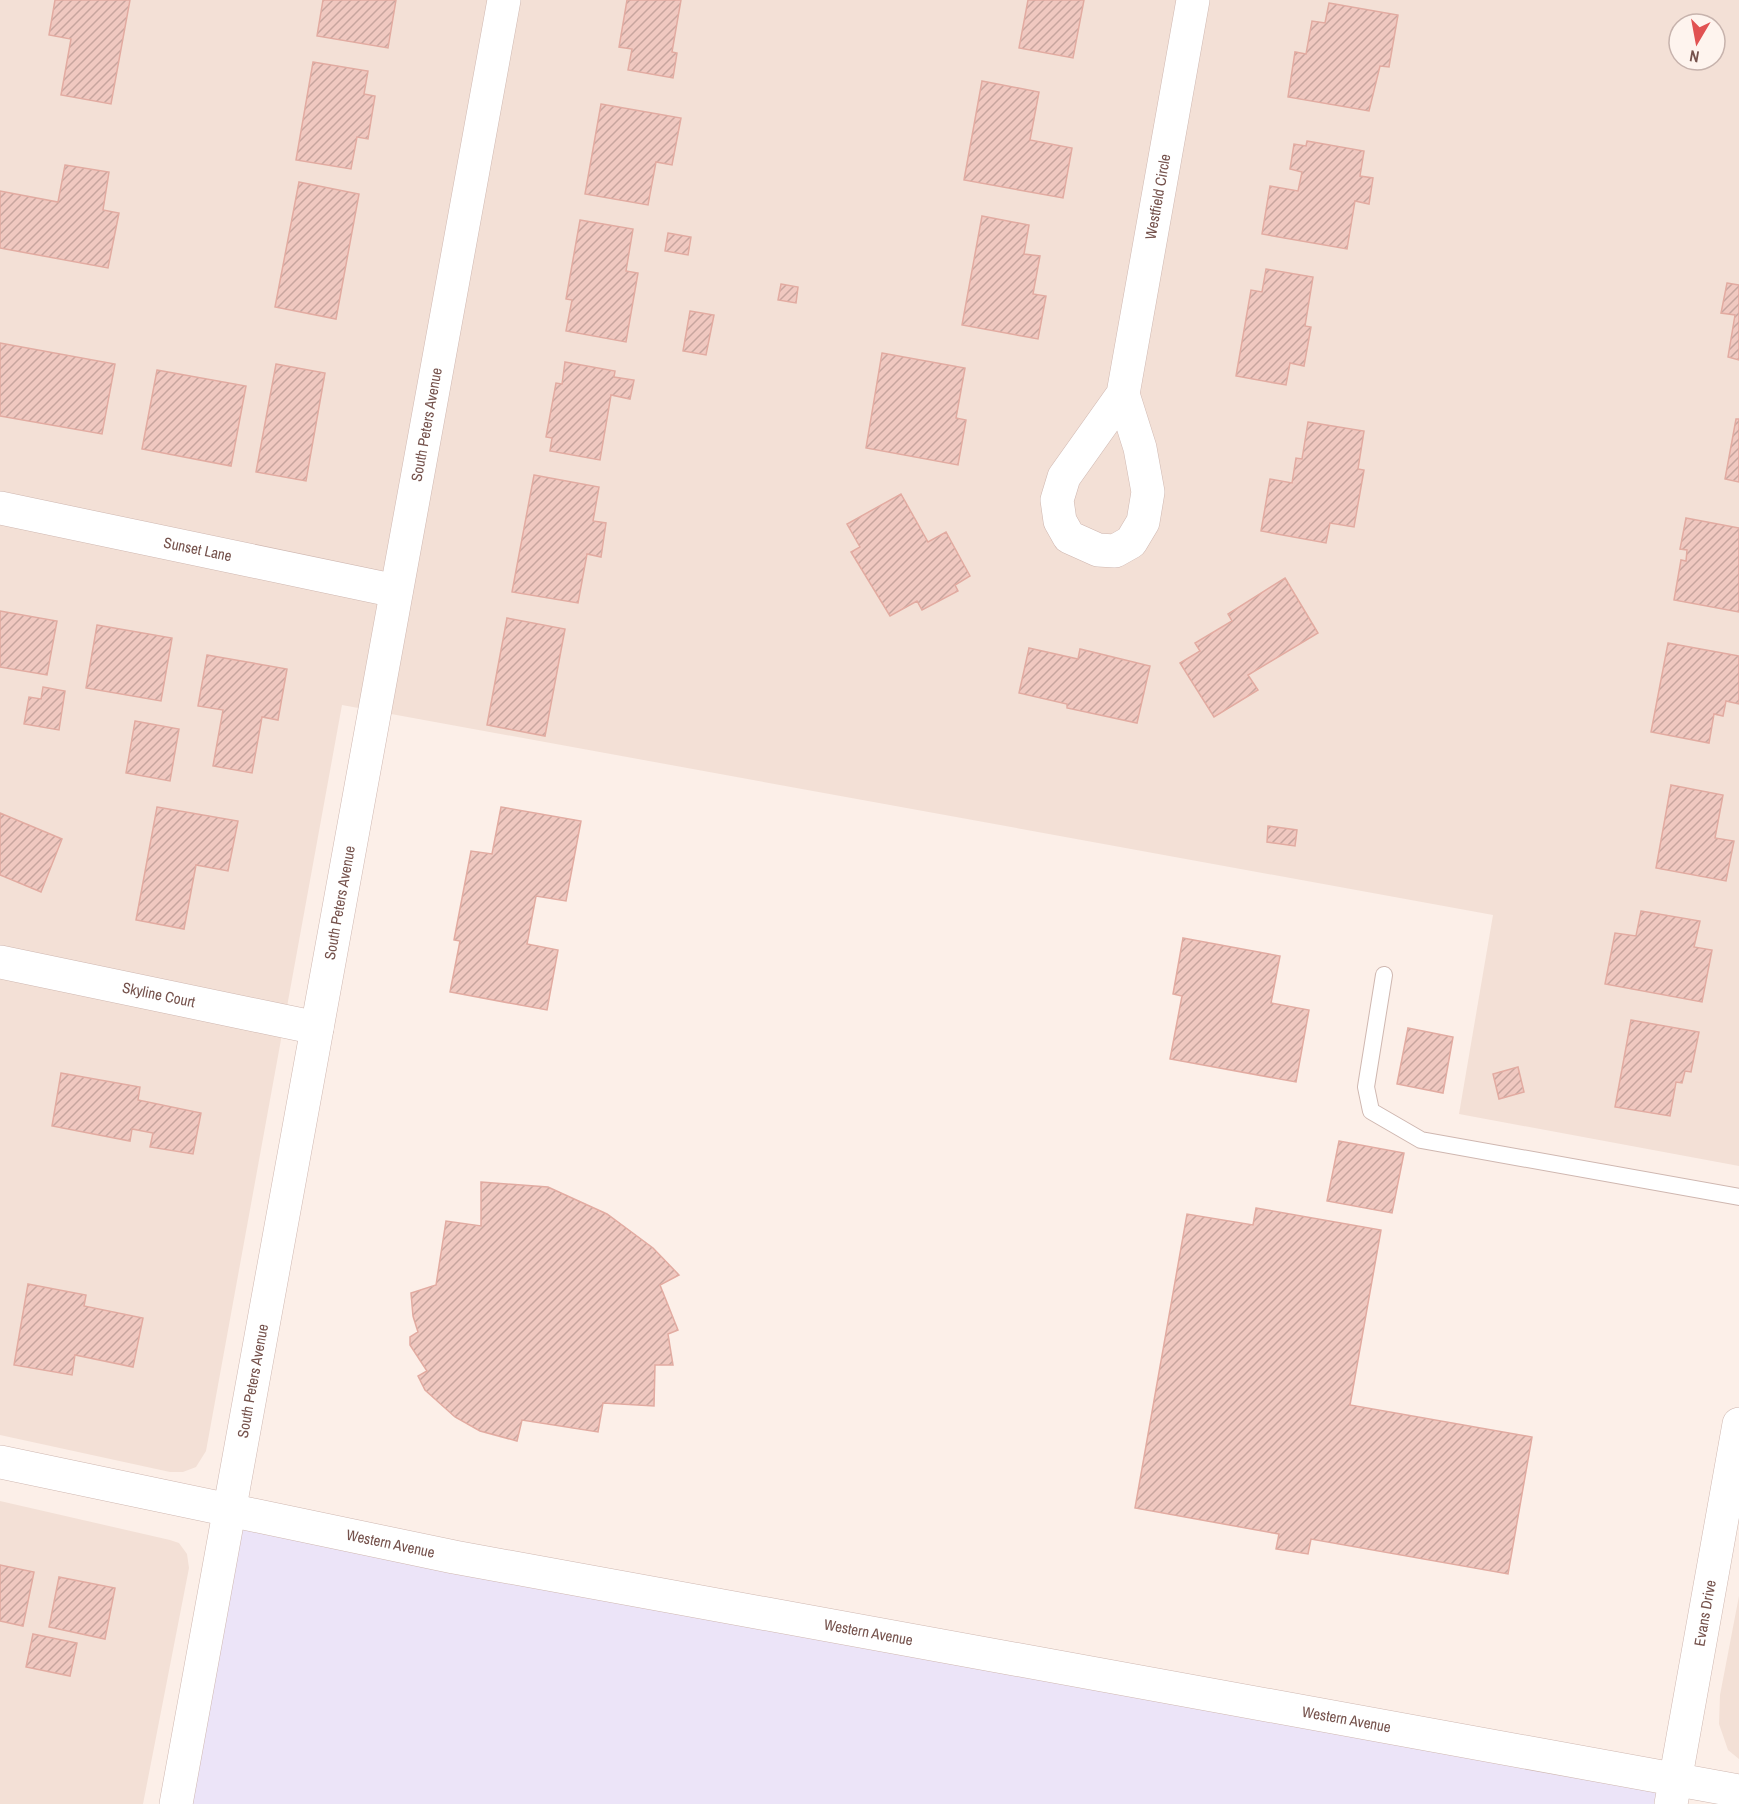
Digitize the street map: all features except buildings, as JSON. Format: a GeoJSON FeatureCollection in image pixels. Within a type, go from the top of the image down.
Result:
{"type":"FeatureCollection","features":[{"type":"Feature","properties":{"kind":"street","name":"South Peters Avenue"},"geometry":{"type":"LineString","coordinates":[[176,1804],[504,0]]}},
{"type":"Feature","properties":{"kind":"street","name":"Westfield Circle"},"geometry":{"type":"LineString","coordinates":[[1123,394],[1193,0]]}},
{"type":"Feature","properties":{"kind":"street","name":"Sunset Lane"},"geometry":{"type":"LineString","coordinates":[[0,508],[396,591]]}},
{"type":"Feature","properties":{"kind":"street","name":"Skyline Court"},"geometry":{"type":"LineString","coordinates":[[0,962],[317,1028]]}},
{"type":"Feature","properties":{"kind":"street","name":"Evans Drive"},"geometry":{"type":"LineString","coordinates":[[1673,1791],[1739,1424]]}},
{"type":"Feature","properties":{"kind":"street","name":"Western Avenue"},"geometry":{"type":"LineString","coordinates":[[0,1462],[454,1557],[1673,1791],[1739,1791]]}},
{"type":"Feature","properties":{"kind":"lane"},"geometry":{"type":"LineString","coordinates":[[1384,975],[1366,1087],[1371,1111],[1421,1140],[1739,1197]]}},
{"type":"Feature","properties":{"kind":"shaded area"},"geometry":{"type":"Polygon","coordinates":[[[0,0],[1739,0],[1739,1166],[1459,1114],[1493,915],[342,705],[206,1451],[196,1467],[183,1472],[170,1472],[0,1435],[0,0]]]}},
{"type":"Feature","properties":{"kind":"shaded area"},"geometry":{"type":"Polygon","coordinates":[[[0,1501],[170,1540],[179,1543],[187,1554],[189,1568],[143,1804],[0,1804],[0,1501]]]}},
{"type":"Feature","properties":{"kind":"shaded area"},"geometry":{"type":"Polygon","coordinates":[[[229,1510],[1675,1779],[1671,1804],[176,1804],[229,1510]]]}},
{"type":"Feature","properties":{"kind":"shaded area"},"geometry":{"type":"Polygon","coordinates":[[[1739,1596],[1739,1759],[1728,1750],[1719,1724],[1720,1695],[1739,1596]]]}}]}
